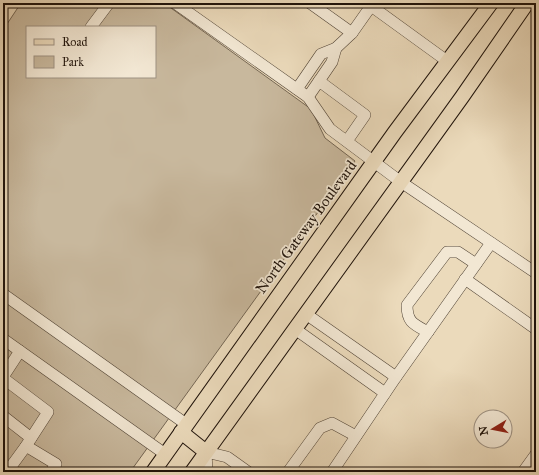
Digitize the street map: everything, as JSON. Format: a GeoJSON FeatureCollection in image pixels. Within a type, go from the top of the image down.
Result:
{"type":"FeatureCollection","features":[{"type":"Feature","properties":{"kind":"main road","name":"North Gateway Boulevard"},"geometry":{"type":"LineString","coordinates":[[153,472],[374,161],[491,3]]}},
{"type":"Feature","properties":{"kind":"main road"},"geometry":{"type":"LineString","coordinates":[[192,472],[401,182],[527,3]]}},
{"type":"Feature","properties":{"kind":"main road"},"geometry":{"type":"LineString","coordinates":[[183,428],[206,452]]}},
{"type":"Feature","properties":{"kind":"street"},"geometry":{"type":"LineString","coordinates":[[92,26],[109,3]]}},
{"type":"Feature","properties":{"kind":"street"},"geometry":{"type":"LineString","coordinates":[[175,3],[308,97],[330,129],[347,142],[401,182],[536,272]]}},
{"type":"Feature","properties":{"kind":"street"},"geometry":{"type":"LineString","coordinates":[[310,3],[352,33]]}},
{"type":"Feature","properties":{"kind":"street"},"geometry":{"type":"LineString","coordinates":[[297,89],[321,54],[336,48],[352,33],[369,5],[448,61]]}},
{"type":"Feature","properties":{"kind":"street"},"geometry":{"type":"LineString","coordinates":[[308,97],[332,62],[336,48]]}},
{"type":"Feature","properties":{"kind":"street"},"geometry":{"type":"LineString","coordinates":[[313,66],[322,78],[365,115],[347,142]]}},
{"type":"Feature","properties":{"kind":"street"},"geometry":{"type":"LineString","coordinates":[[332,472],[396,377],[491,243]]}},
{"type":"Feature","properties":{"kind":"street"},"geometry":{"type":"LineString","coordinates":[[428,332],[413,324],[407,315],[407,305],[447,252],[458,252],[476,264]]}},
{"type":"Feature","properties":{"kind":"street"},"geometry":{"type":"LineString","coordinates":[[465,279],[536,329]]}},
{"type":"Feature","properties":{"kind":"street"},"geometry":{"type":"LineString","coordinates":[[3,294],[183,428]]}},
{"type":"Feature","properties":{"kind":"street"},"geometry":{"type":"LineString","coordinates":[[306,314],[396,377]]}},
{"type":"Feature","properties":{"kind":"street"},"geometry":{"type":"LineString","coordinates":[[295,329],[385,393]]}},
{"type":"Feature","properties":{"kind":"street"},"geometry":{"type":"LineString","coordinates":[[327,351],[338,336]]}},
{"type":"Feature","properties":{"kind":"street"},"geometry":{"type":"LineString","coordinates":[[3,339],[165,454]]}},
{"type":"Feature","properties":{"kind":"street"},"geometry":{"type":"LineString","coordinates":[[7,472],[29,442],[48,412],[3,377],[20,351]]}},
{"type":"Feature","properties":{"kind":"street"},"geometry":{"type":"LineString","coordinates":[[3,416],[29,442],[56,464],[51,472]]}},
{"type":"Feature","properties":{"kind":"street"},"geometry":{"type":"LineString","coordinates":[[288,472],[320,428],[332,423],[356,436]]}},
{"type":"Feature","properties":{"kind":"street"},"geometry":{"type":"LineString","coordinates":[[207,472],[206,452],[227,457],[248,472]]}},
{"type":"Feature","properties":{"kind":"street"},"geometry":{"type":"LineString","coordinates":[[523,472],[536,454]]}},
{"type":"Feature","properties":{"kind":"green space"},"geometry":{"type":"Polygon","coordinates":[[[21,3],[164,3],[311,109],[325,138],[355,161],[130,472],[3,472],[3,30],[21,3]]]}}]}
